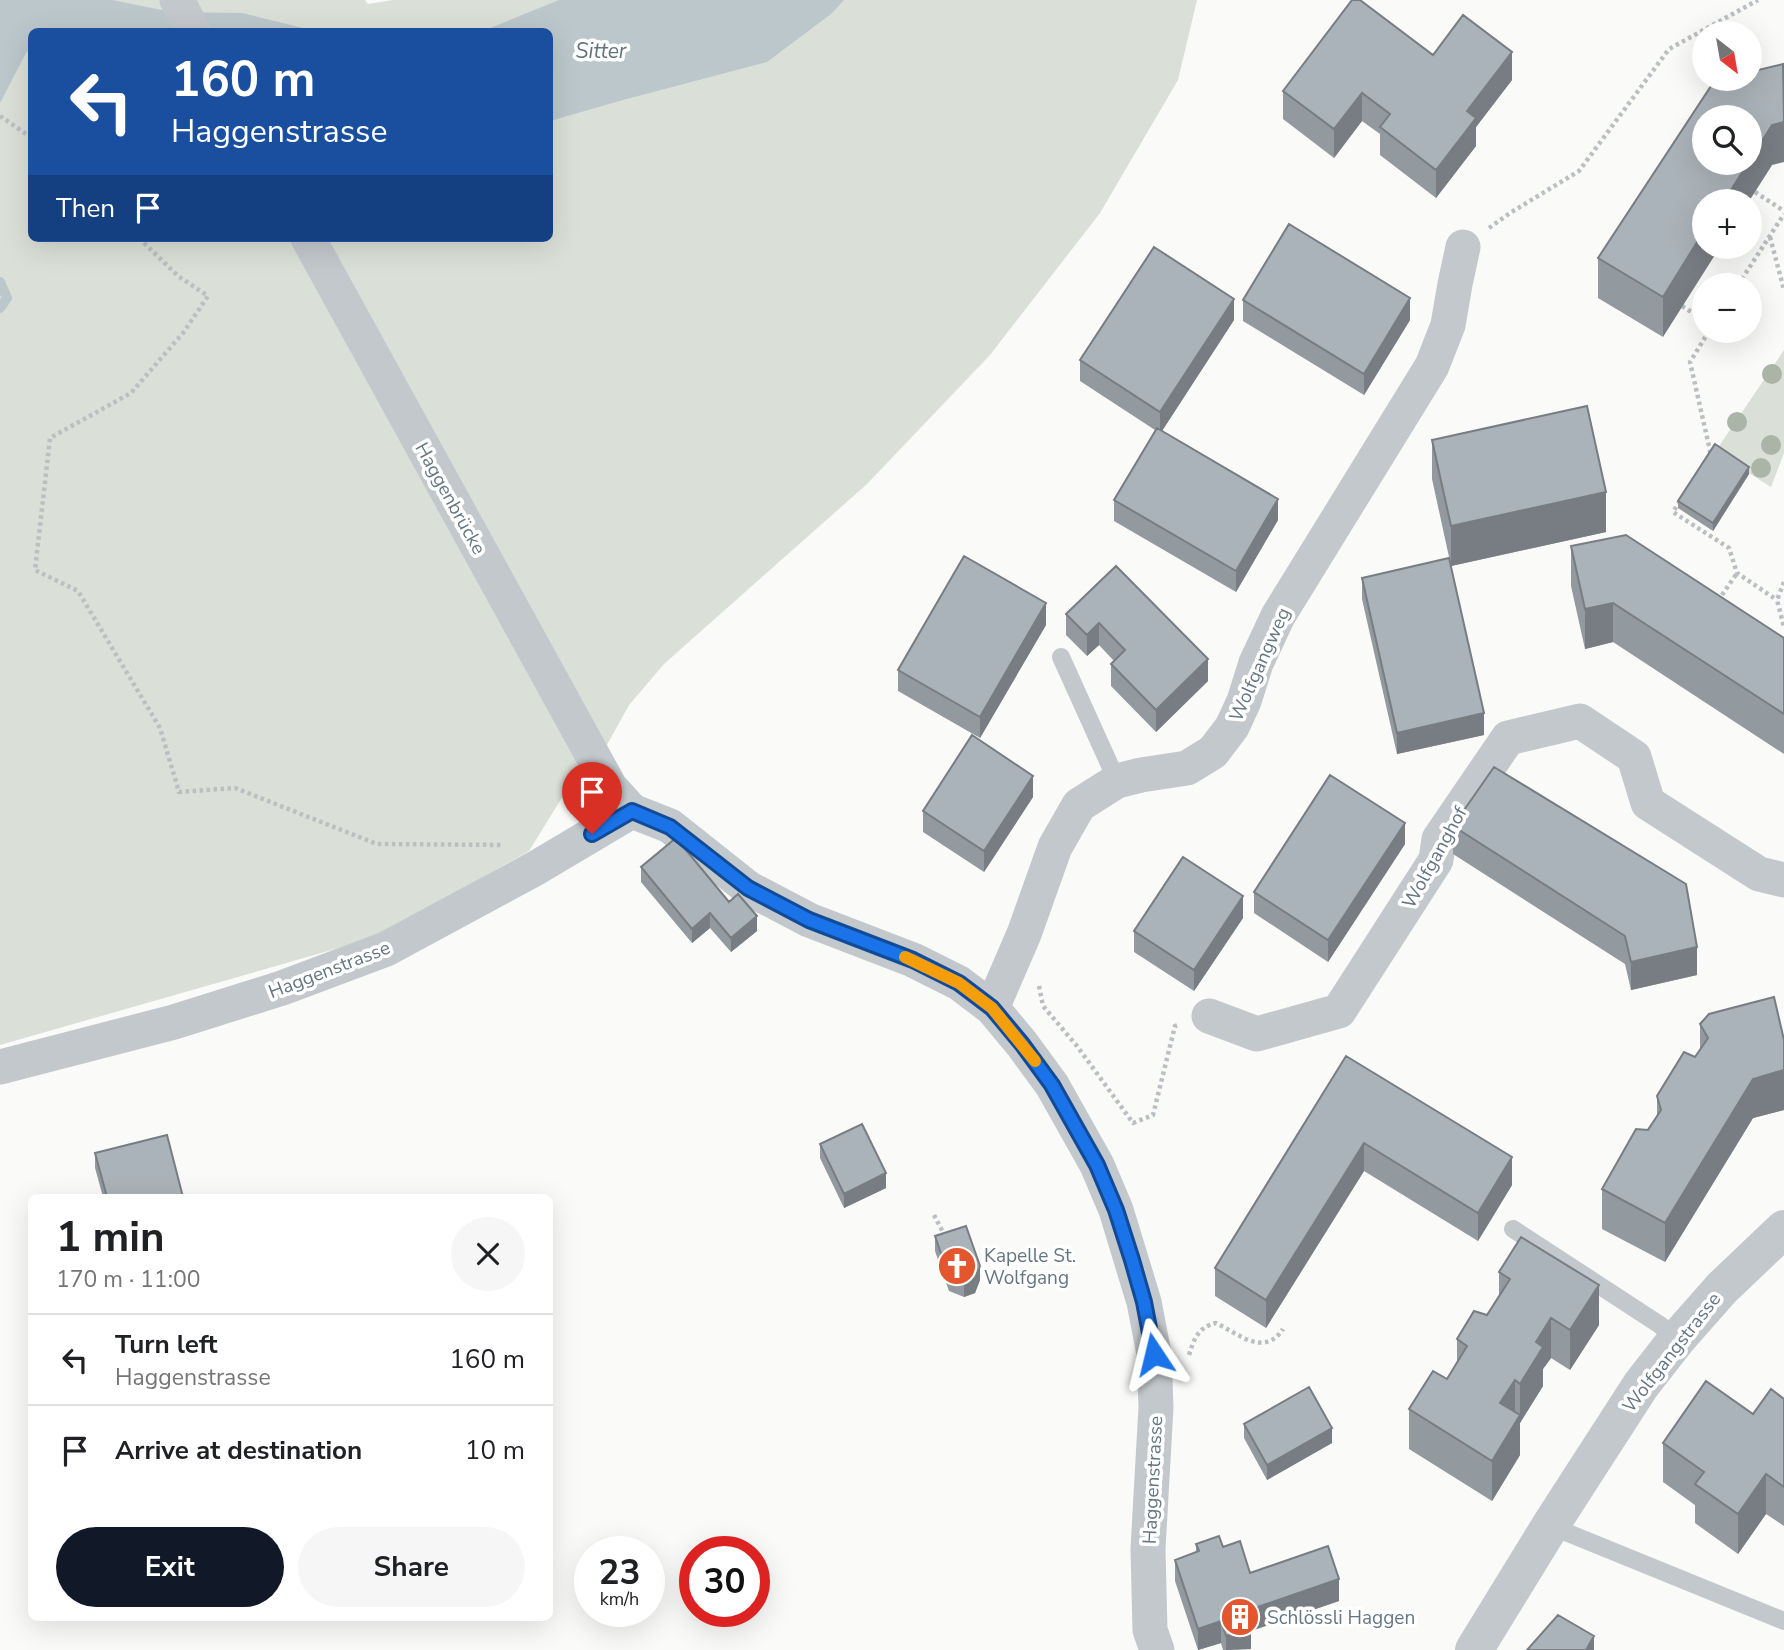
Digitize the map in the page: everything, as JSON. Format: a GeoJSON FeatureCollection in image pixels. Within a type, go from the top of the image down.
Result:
{"type":"FeatureCollection","features":[{"type":"Feature","properties":{"kind":"street"},"geometry":{"type":"LineString","coordinates":[[177,0],[192,28]]}},
{"type":"Feature","properties":{"kind":"street","name":"Haggenbrücke"},"geometry":{"type":"LineString","coordinates":[[310,242],[594,757]]}},
{"type":"Feature","properties":{"kind":"street","name":"Wolfgangweg"},"geometry":{"type":"LineString","coordinates":[[992,1008],[1024,934],[1055,847],[1079,805],[1117,780],[1187,768],[1213,752],[1232,727],[1244,701],[1256,663],[1278,616],[1432,366],[1448,326],[1463,247]]}},
{"type":"Feature","properties":{"kind":"street","name":"Wolfganghof"},"geometry":{"type":"LineString","coordinates":[[1209,1016],[1257,1034],[1339,1011],[1436,860],[1439,839],[1508,738],[1580,721],[1634,757],[1648,803],[1759,874],[1784,880]]}},
{"type":"Feature","properties":{"kind":"street","name":"Haggenstrasse"},"geometry":{"type":"LineString","coordinates":[[594,757],[610,787],[632,811],[670,827],[748,888],[809,920],[913,960],[959,983],[992,1008],[1052,1085],[1097,1165],[1116,1210],[1144,1302],[1154,1354],[1156,1407],[1149,1549],[1150,1630],[1157,1650]]}},
{"type":"Feature","properties":{"kind":"street","name":"Haggenstrasse"},"geometry":{"type":"LineString","coordinates":[[0,1067],[174,1022],[282,988],[386,949],[536,868],[632,811]]}},
{"type":"Feature","properties":{"kind":"street","name":"Wolfgangstrasse"},"geometry":{"type":"LineString","coordinates":[[1474,1650],[1640,1385],[1722,1288],[1784,1229]]}},
{"type":"Feature","properties":{"kind":"lane"},"geometry":{"type":"LineString","coordinates":[[1060,657],[1117,780]]}},
{"type":"Feature","properties":{"kind":"lane"},"geometry":{"type":"LineString","coordinates":[[1513,1229],[1660,1325],[1677,1339]]}},
{"type":"Feature","properties":{"kind":"lane"},"geometry":{"type":"LineString","coordinates":[[1552,1523],[1568,1533],[1784,1620]]}},
{"type":"Feature","properties":{"kind":"path"},"geometry":{"type":"LineString","coordinates":[[1463,247],[1510,213],[1579,171],[1669,49],[1758,0]]}},
{"type":"Feature","properties":{"kind":"path"},"geometry":{"type":"LineString","coordinates":[[0,116],[28,135]]}},
{"type":"Feature","properties":{"kind":"path"},"geometry":{"type":"LineString","coordinates":[[1746,273],[1784,212],[1762,197]]}},
{"type":"Feature","properties":{"kind":"path"},"geometry":{"type":"LineString","coordinates":[[1770,237],[1784,290]]}},
{"type":"Feature","properties":{"kind":"path"},"geometry":{"type":"LineString","coordinates":[[143,242],[178,276],[208,296],[183,332],[131,393],[50,438],[35,570],[78,591],[160,728],[179,792],[235,788],[377,844],[516,845]]}},
{"type":"Feature","properties":{"kind":"path"},"geometry":{"type":"LineString","coordinates":[[1682,306],[1692,312]]}},
{"type":"Feature","properties":{"kind":"path"},"geometry":{"type":"LineString","coordinates":[[1702,343],[1690,362],[1711,455],[1703,465]]}},
{"type":"Feature","properties":{"kind":"path"},"geometry":{"type":"LineString","coordinates":[[1680,500],[1673,512],[1729,548],[1737,573],[1777,600]]}},
{"type":"Feature","properties":{"kind":"path"},"geometry":{"type":"LineString","coordinates":[[1722,595],[1737,573]]}},
{"type":"Feature","properties":{"kind":"path"},"geometry":{"type":"LineString","coordinates":[[1784,582],[1777,600],[1784,627]]}},
{"type":"Feature","properties":{"kind":"path"},"geometry":{"type":"LineString","coordinates":[[1038,976],[1043,1006],[1077,1046],[1133,1124],[1153,1115],[1175,1026],[1209,1016]]}},
{"type":"Feature","properties":{"kind":"path"},"geometry":{"type":"LineString","coordinates":[[934,1215],[949,1244]]}},
{"type":"Feature","properties":{"kind":"path"},"geometry":{"type":"LineString","coordinates":[[1186,1367],[1196,1336],[1207,1325],[1216,1324],[1242,1338],[1264,1343],[1274,1340],[1283,1329]]}},
{"type":"Feature","properties":{"kind":"shaded area"},"geometry":{"type":"Polygon","coordinates":[[[0,0],[365,0],[368,4],[393,0],[1197,0],[1178,80],[1100,213],[990,355],[867,484],[664,664],[629,705],[603,752],[584,762],[529,851],[377,937],[0,1045],[0,0]]]}},
{"type":"Feature","properties":{"kind":"shaded area"},"geometry":{"type":"Polygon","coordinates":[[[1784,350],[1784,453],[1771,487],[1715,452],[1784,350]]]}},
{"type":"Feature","properties":{"kind":"water"},"geometry":{"type":"Polygon","coordinates":[[[0,0],[112,0],[172,12],[242,13],[303,28],[28,28],[28,52],[0,103],[0,0]]]}},
{"type":"Feature","properties":{"kind":"water","name":"Sitter"},"geometry":{"type":"Polygon","coordinates":[[[559,0],[844,0],[831,14],[767,62],[553,120],[553,28],[490,28],[559,0]]]}},
{"type":"Feature","properties":{"kind":"building"},"geometry":{"type":"Polygon","coordinates":[[[1352,0],[1360,0],[1433,55],[1463,15],[1512,52],[1467,111],[1476,118],[1436,170],[1380,127],[1390,114],[1362,93],[1334,129],[1283,91],[1352,0]]]}},
{"type":"Feature","properties":{"kind":"building"},"geometry":{"type":"Polygon","coordinates":[[[1783,64],[1784,122],[1772,125],[1762,141],[1762,105],[1699,105],[1708,91],[1762,91],[1762,69],[1783,64]]]}},
{"type":"Feature","properties":{"kind":"building"},"geometry":{"type":"Polygon","coordinates":[[[1692,115],[1692,175],[1740,175],[1732,189],[1692,189],[1692,250],[1663,297],[1598,258],[1692,115]]]}},
{"type":"Feature","properties":{"kind":"building"},"geometry":{"type":"Polygon","coordinates":[[[1289,224],[1410,298],[1364,374],[1243,300],[1289,224]]]}},
{"type":"Feature","properties":{"kind":"building"},"geometry":{"type":"Polygon","coordinates":[[[1154,247],[1234,299],[1160,412],[1080,360],[1154,247]]]}},
{"type":"Feature","properties":{"kind":"building"},"geometry":{"type":"Polygon","coordinates":[[[1587,406],[1606,492],[1451,526],[1432,440],[1587,406]]]}},
{"type":"Feature","properties":{"kind":"building"},"geometry":{"type":"Polygon","coordinates":[[[1157,428],[1278,499],[1236,571],[1114,500],[1157,428]]]}},
{"type":"Feature","properties":{"kind":"building"},"geometry":{"type":"Polygon","coordinates":[[[1715,444],[1749,467],[1713,523],[1678,501],[1715,444]]]}},
{"type":"Feature","properties":{"kind":"building"},"geometry":{"type":"Polygon","coordinates":[[[1626,535],[1784,638],[1784,714],[1613,603],[1585,609],[1571,546],[1626,535]]]}},
{"type":"Feature","properties":{"kind":"building"},"geometry":{"type":"Polygon","coordinates":[[[964,556],[1046,603],[980,717],[898,670],[964,556]]]}},
{"type":"Feature","properties":{"kind":"building"},"geometry":{"type":"Polygon","coordinates":[[[1449,558],[1484,713],[1397,733],[1362,578],[1449,558]]]}},
{"type":"Feature","properties":{"kind":"building"},"geometry":{"type":"Polygon","coordinates":[[[1116,566],[1208,659],[1156,710],[1111,664],[1125,650],[1099,623],[1087,635],[1066,614],[1116,566]]]}},
{"type":"Feature","properties":{"kind":"building"},"geometry":{"type":"Polygon","coordinates":[[[972,735],[1033,776],[984,851],[923,811],[972,735]]]}},
{"type":"Feature","properties":{"kind":"building"},"geometry":{"type":"Polygon","coordinates":[[[1494,767],[1686,884],[1697,947],[1631,962],[1625,936],[1453,826],[1494,767]]]}},
{"type":"Feature","properties":{"kind":"building"},"geometry":{"type":"Polygon","coordinates":[[[1330,775],[1405,823],[1328,940],[1254,892],[1330,775]]]}},
{"type":"Feature","properties":{"kind":"building"},"geometry":{"type":"Polygon","coordinates":[[[676,838],[729,902],[738,894],[757,916],[731,938],[710,913],[692,929],[641,867],[676,838]]]}},
{"type":"Feature","properties":{"kind":"building"},"geometry":{"type":"Polygon","coordinates":[[[1183,857],[1243,896],[1194,970],[1134,931],[1183,857]]]}},
{"type":"Feature","properties":{"kind":"building"},"geometry":{"type":"Polygon","coordinates":[[[1774,997],[1784,1040],[1784,1070],[1753,1079],[1665,1223],[1602,1189],[1636,1129],[1648,1130],[1661,1110],[1657,1096],[1684,1052],[1695,1057],[1708,1038],[1700,1024],[1709,1014],[1774,997]]]}},
{"type":"Feature","properties":{"kind":"building"},"geometry":{"type":"Polygon","coordinates":[[[1346,1056],[1512,1157],[1478,1213],[1364,1143],[1266,1300],[1215,1268],[1346,1056]]]}},
{"type":"Feature","properties":{"kind":"building"},"geometry":{"type":"Polygon","coordinates":[[[862,1124],[886,1173],[844,1194],[820,1144],[862,1124]]]}},
{"type":"Feature","properties":{"kind":"building"},"geometry":{"type":"Polygon","coordinates":[[[167,1135],[182,1194],[106,1194],[95,1153],[167,1135]]]}},
{"type":"Feature","properties":{"kind":"building","name":"Kapelle St. Wolfgang"},"geometry":{"type":"Polygon","coordinates":[[[966,1226],[980,1266],[975,1278],[964,1283],[949,1277],[935,1236],[966,1226]]]}},
{"type":"Feature","properties":{"kind":"building"},"geometry":{"type":"Polygon","coordinates":[[[1521,1237],[1599,1285],[1570,1330],[1551,1318],[1536,1342],[1543,1347],[1520,1384],[1515,1380],[1500,1403],[1520,1415],[1492,1461],[1409,1409],[1433,1371],[1447,1379],[1467,1346],[1457,1339],[1474,1311],[1487,1315],[1510,1279],[1499,1272],[1521,1237]]]}},
{"type":"Feature","properties":{"kind":"building"},"geometry":{"type":"Polygon","coordinates":[[[1706,1381],[1753,1414],[1771,1389],[1784,1399],[1784,1487],[1766,1474],[1738,1514],[1695,1484],[1704,1472],[1663,1443],[1706,1381]]]}},
{"type":"Feature","properties":{"kind":"building"},"geometry":{"type":"Polygon","coordinates":[[[1309,1387],[1332,1428],[1267,1465],[1244,1424],[1309,1387]]]}},
{"type":"Feature","properties":{"kind":"building"},"geometry":{"type":"Polygon","coordinates":[[[1219,1536],[1223,1547],[1240,1541],[1250,1573],[1328,1546],[1339,1579],[1246,1611],[1251,1628],[1226,1636],[1221,1621],[1198,1629],[1175,1560],[1199,1551],[1196,1544],[1219,1536]]]}},
{"type":"Feature","properties":{"kind":"building"},"geometry":{"type":"Polygon","coordinates":[[[1558,1615],[1594,1636],[1586,1650],[1527,1650],[1558,1615]]]}},
{"type":"Feature","properties":{"kind":"waterway"},"geometry":{"type":"LineString","coordinates":[[0,282],[7,298],[0,308]]}},
{"type":"Feature","properties":{"kind":"slow traffic"},"geometry":{"type":"LineString","coordinates":[[905,957],[959,983],[992,1008],[1035,1061]]}},
{"type":"Feature","properties":{"kind":"place","name":"Kapelle St. Wolfgang"},"geometry":{"type":"Point","coordinates":[957,1266]}},
{"type":"Feature","properties":{"kind":"place","name":"Schlössli Haggen"},"geometry":{"type":"Point","coordinates":[1240,1617]}},
{"type":"Feature","properties":{"kind":"route"},"geometry":{"type":"LineString","coordinates":[[592,834],[632,811],[670,827],[748,888],[809,920],[913,960],[959,983],[992,1008],[1052,1085],[1097,1165],[1116,1210],[1132,1260],[1144,1302],[1154,1354]]}}]}
